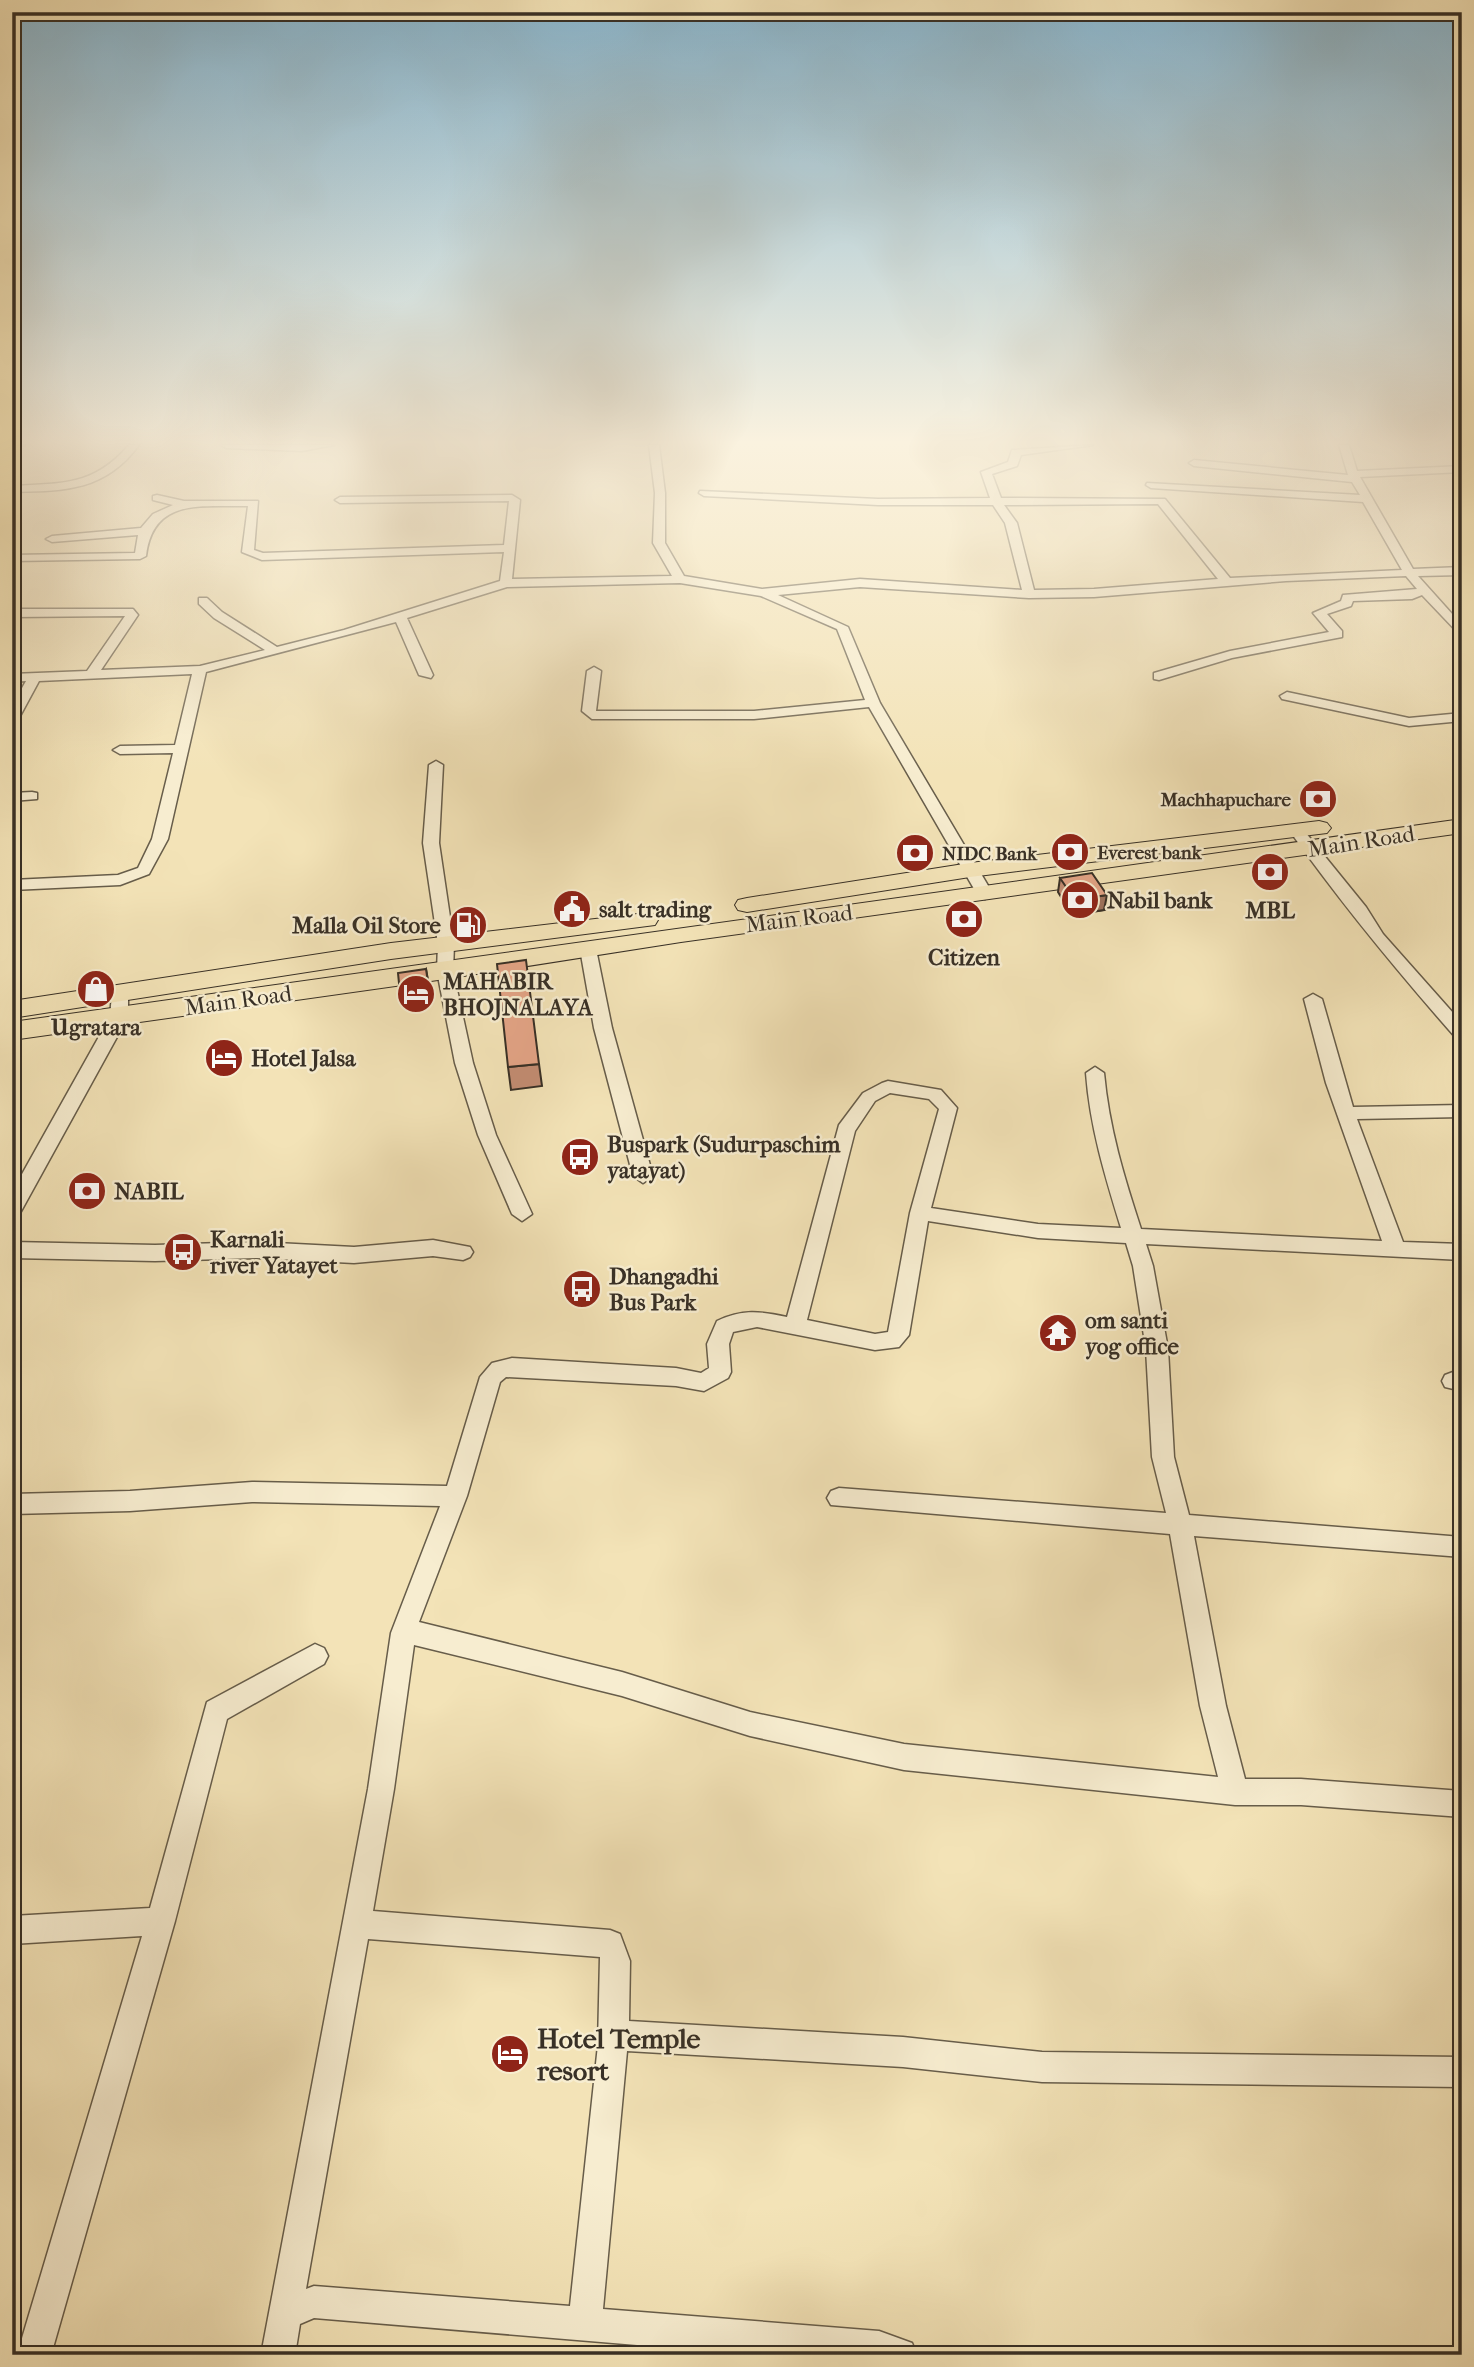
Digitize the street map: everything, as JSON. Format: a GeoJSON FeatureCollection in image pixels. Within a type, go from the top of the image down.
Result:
{"type":"FeatureCollection","features":[{"type":"Feature","properties":{"kind":"main road","name":"Main Road"},"geometry":{"type":"LineString","coordinates":[[12,1031],[120,1005],[446,944],[985,894],[1304,840],[1462,809]]}},
{"type":"Feature","properties":{"kind":"main road","name":"Main Road"},"geometry":{"type":"LineString","coordinates":[[12,1010],[120,1005],[445,971],[587,949],[679,924],[970,870],[1462,826]]}},
{"type":"Feature","properties":{"kind":"street"},"geometry":{"type":"LineString","coordinates":[[12,558],[146,555]]}},
{"type":"Feature","properties":{"kind":"street"},"geometry":{"type":"LineString","coordinates":[[256,555],[262,558],[324,555]]}},
{"type":"Feature","properties":{"kind":"street"},"geometry":{"type":"LineString","coordinates":[[506,583],[508,555]]}},
{"type":"Feature","properties":{"kind":"street"},"geometry":{"type":"LineString","coordinates":[[666,555],[680,579]]}},
{"type":"Feature","properties":{"kind":"street"},"geometry":{"type":"LineString","coordinates":[[1019,555],[1029,594]]}},
{"type":"Feature","properties":{"kind":"street"},"geometry":{"type":"LineString","coordinates":[[1206,555],[1227,582]]}},
{"type":"Feature","properties":{"kind":"street"},"geometry":{"type":"LineString","coordinates":[[1400,555],[1422,591],[1462,633]]}},
{"type":"Feature","properties":{"kind":"street"},"geometry":{"type":"LineString","coordinates":[[762,593],[860,583],[1029,594],[1094,593],[1286,577],[1462,571]]}},
{"type":"Feature","properties":{"kind":"street"},"geometry":{"type":"LineString","coordinates":[[12,678],[201,670],[400,616],[506,583],[680,579],[762,593],[842,626],[873,703],[985,894]]}},
{"type":"Feature","properties":{"kind":"street"},"geometry":{"type":"LineString","coordinates":[[1158,676],[1230,655],[1338,634],[1319,613],[1321,610],[1347,603],[1347,598],[1412,595],[1422,591]]}},
{"type":"Feature","properties":{"kind":"street"},"geometry":{"type":"LineString","coordinates":[[203,601],[218,615],[275,651]]}},
{"type":"Feature","properties":{"kind":"street"},"geometry":{"type":"LineString","coordinates":[[12,613],[121,611],[132,614],[91,676]]}},
{"type":"Feature","properties":{"kind":"street"},"geometry":{"type":"LineString","coordinates":[[400,616],[426,675]]}},
{"type":"Feature","properties":{"kind":"street"},"geometry":{"type":"LineString","coordinates":[[12,885],[120,880],[144,871],[160,839],[201,670]]}},
{"type":"Feature","properties":{"kind":"street"},"geometry":{"type":"LineString","coordinates":[[594,671],[589,711],[592,715],[754,715],[873,703]]}},
{"type":"Feature","properties":{"kind":"street"},"geometry":{"type":"LineString","coordinates":[[12,718],[35,677]]}},
{"type":"Feature","properties":{"kind":"street"},"geometry":{"type":"LineString","coordinates":[[1287,696],[1409,722],[1462,717]]}},
{"type":"Feature","properties":{"kind":"street"},"geometry":{"type":"LineString","coordinates":[[120,750],[181,749]]}},
{"type":"Feature","properties":{"kind":"street"},"geometry":{"type":"LineString","coordinates":[[436,765],[431,843],[446,944],[445,971],[464,1063],[487,1135],[522,1214]]}},
{"type":"Feature","properties":{"kind":"street"},"geometry":{"type":"LineString","coordinates":[[12,797],[32,796]]}},
{"type":"Feature","properties":{"kind":"street"},"geometry":{"type":"LineString","coordinates":[[1304,840],[1360,910],[1376,937],[1462,1034]]}},
{"type":"Feature","properties":{"kind":"street"},"geometry":{"type":"LineString","coordinates":[[587,949],[603,1028],[643,1176]]}},
{"type":"Feature","properties":{"kind":"street"},"geometry":{"type":"LineString","coordinates":[[1313,999],[1335,1083],[1395,1248]]}},
{"type":"Feature","properties":{"kind":"street"},"geometry":{"type":"LineString","coordinates":[[12,1210],[120,1005]]}},
{"type":"Feature","properties":{"kind":"street"},"geometry":{"type":"LineString","coordinates":[[1095,1073],[1098,1111],[1108,1156],[1143,1266],[1157,1349],[1163,1457],[1180,1524],[1213,1706],[1235,1792]]}},
{"type":"Feature","properties":{"kind":"street"},"geometry":{"type":"LineString","coordinates":[[278,2355],[357,1924],[403,1633],[455,1496],[491,1377],[500,1369],[512,1367],[676,1377],[704,1382],[720,1372],[718,1345],[724,1327],[739,1320],[757,1319],[875,1342],[892,1341],[898,1335],[920,1213],[948,1108],[935,1094],[888,1087],[869,1097],[846,1130],[795,1326]]}},
{"type":"Feature","properties":{"kind":"street"},"geometry":{"type":"LineString","coordinates":[[1347,1113],[1462,1111]]}},
{"type":"Feature","properties":{"kind":"street"},"geometry":{"type":"LineString","coordinates":[[920,1213],[1038,1231],[1462,1252]]}},
{"type":"Feature","properties":{"kind":"street"},"geometry":{"type":"LineString","coordinates":[[12,1250],[155,1253],[257,1250],[354,1255],[433,1248],[463,1252]]}},
{"type":"Feature","properties":{"kind":"street"},"geometry":{"type":"LineString","coordinates":[[12,1504],[130,1501],[252,1492],[455,1496]]}},
{"type":"Feature","properties":{"kind":"street"},"geometry":{"type":"LineString","coordinates":[[839,1498],[974,1511],[1180,1524],[1462,1547]]}},
{"type":"Feature","properties":{"kind":"street"},"geometry":{"type":"LineString","coordinates":[[403,1633],[421,1634],[622,1684],[750,1724],[904,1757],[1235,1792],[1301,1792],[1462,1804]]}},
{"type":"Feature","properties":{"kind":"street"},"geometry":{"type":"LineString","coordinates":[[34,2355],[161,1921],[216,1711],[315,1657]]}},
{"type":"Feature","properties":{"kind":"street"},"geometry":{"type":"LineString","coordinates":[[12,1930],[161,1921]]}},
{"type":"Feature","properties":{"kind":"street"},"geometry":{"type":"LineString","coordinates":[[357,1924],[610,1944],[616,1961],[612,2035],[585,2323]]}},
{"type":"Feature","properties":{"kind":"street"},"geometry":{"type":"LineString","coordinates":[[612,2035],[903,2052],[1042,2067],[1462,2073]]}},
{"type":"Feature","properties":{"kind":"street"},"geometry":{"type":"LineString","coordinates":[[285,2314],[314,2302],[879,2348],[900,2355]]}},
{"type":"Feature","properties":{"kind":"building"},"geometry":{"type":"Polygon","coordinates":[[[1092,873],[1107,895],[1075,900],[1060,878],[1092,873]]]}},
{"type":"Feature","properties":{"kind":"building"},"geometry":{"type":"Polygon","coordinates":[[[526,960],[539,1064],[508,1067],[497,964],[526,960]]]}},
{"type":"Feature","properties":{"kind":"building"},"geometry":{"type":"Polygon","coordinates":[[[426,969],[429,989],[400,993],[398,973],[426,969]]]}},
{"type":"Feature","properties":{"kind":"place","name":"Machhapuchare"},"geometry":{"type":"Point","coordinates":[1318,799]}},
{"type":"Feature","properties":{"kind":"place","name":"Everest bank"},"geometry":{"type":"Point","coordinates":[1070,852]}},
{"type":"Feature","properties":{"kind":"place","name":"NIDC Bank"},"geometry":{"type":"Point","coordinates":[915,853]}},
{"type":"Feature","properties":{"kind":"place","name":"MBL"},"geometry":{"type":"Point","coordinates":[1270,872]}},
{"type":"Feature","properties":{"kind":"place","name":"Nabil bank"},"geometry":{"type":"Point","coordinates":[1080,900]}},
{"type":"Feature","properties":{"kind":"place","name":"salt trading"},"geometry":{"type":"Point","coordinates":[572,909]}},
{"type":"Feature","properties":{"kind":"place","name":"Citizen"},"geometry":{"type":"Point","coordinates":[964,919]}},
{"type":"Feature","properties":{"kind":"place","name":"Malla Oil Store"},"geometry":{"type":"Point","coordinates":[468,925]}},
{"type":"Feature","properties":{"kind":"place","name":"Ugratara"},"geometry":{"type":"Point","coordinates":[96,989]}},
{"type":"Feature","properties":{"kind":"place","name":"MAHABIR BHOJNALAYA"},"geometry":{"type":"Point","coordinates":[416,994]}},
{"type":"Feature","properties":{"kind":"place","name":"Hotel Jalsa"},"geometry":{"type":"Point","coordinates":[224,1058]}},
{"type":"Feature","properties":{"kind":"place","name":"Buspark (Sudurpaschim yatayat)"},"geometry":{"type":"Point","coordinates":[580,1157]}},
{"type":"Feature","properties":{"kind":"place","name":"NABIL"},"geometry":{"type":"Point","coordinates":[87,1191]}},
{"type":"Feature","properties":{"kind":"place","name":"Karnali river Yatayet"},"geometry":{"type":"Point","coordinates":[183,1252]}},
{"type":"Feature","properties":{"kind":"place","name":"Dhangadhi Bus Park"},"geometry":{"type":"Point","coordinates":[582,1289]}},
{"type":"Feature","properties":{"kind":"place","name":"om santi yog office"},"geometry":{"type":"Point","coordinates":[1058,1333]}},
{"type":"Feature","properties":{"kind":"place","name":"Hotel Temple resort"},"geometry":{"type":"Point","coordinates":[510,2054]}}]}
